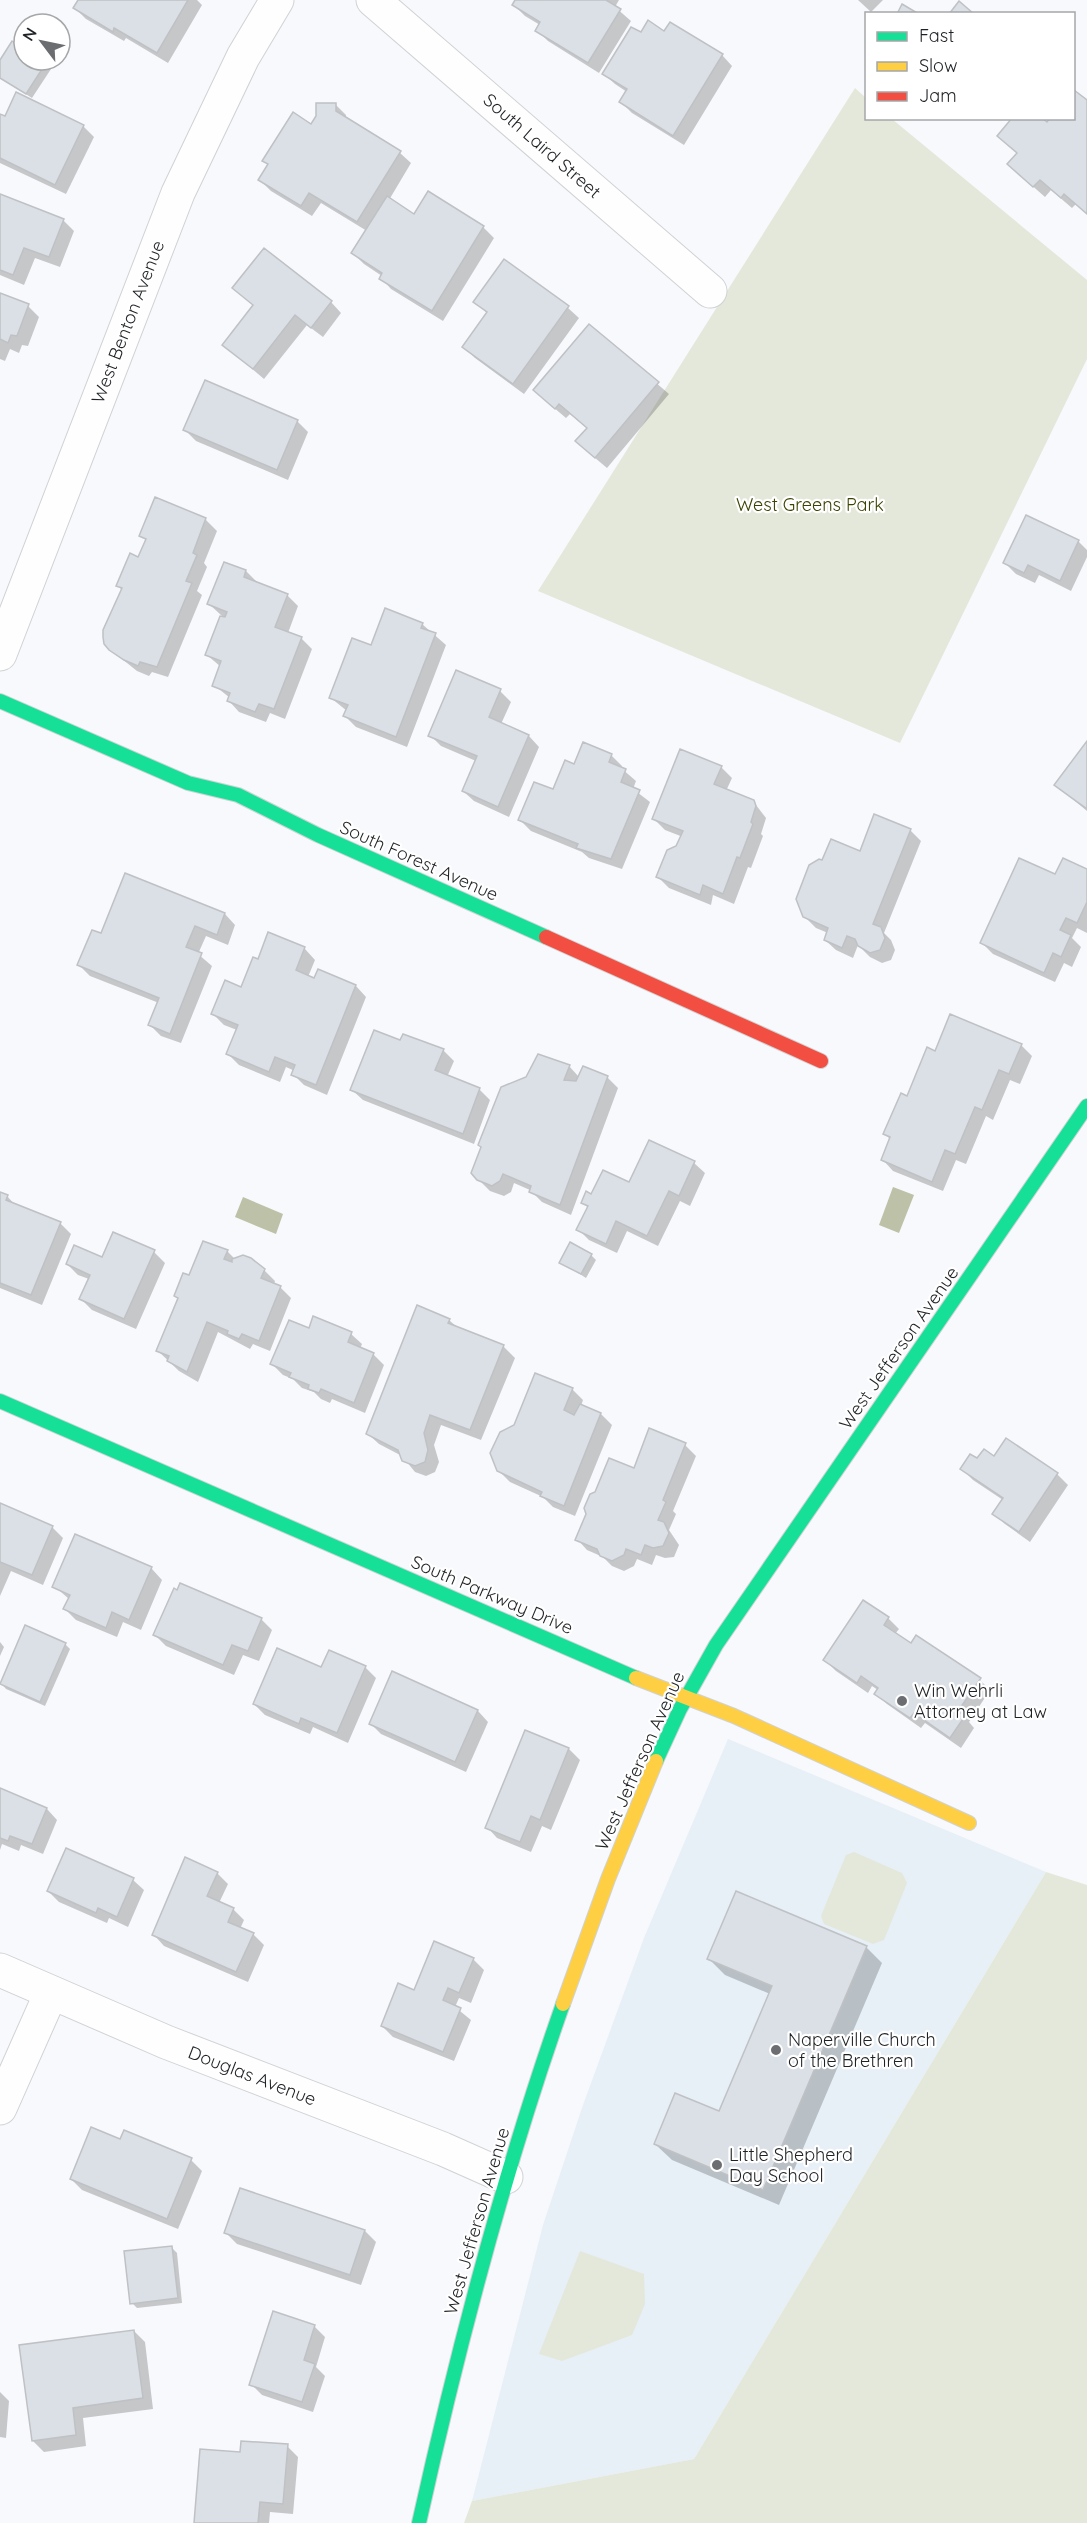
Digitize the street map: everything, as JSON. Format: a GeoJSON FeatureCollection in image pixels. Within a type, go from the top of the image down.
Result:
{"type":"FeatureCollection","features":[{"type":"Feature","properties":{"kind":"street","name":"West Benton Avenue"},"geometry":{"type":"LineString","coordinates":[[0,654],[178,193],[238,67],[277,0]]}},
{"type":"Feature","properties":{"kind":"street","name":"South Laird Street"},"geometry":{"type":"LineString","coordinates":[[373,0],[710,291]]}},
{"type":"Feature","properties":{"kind":"street","name":"South Forest Avenue"},"geometry":{"type":"LineString","coordinates":[[0,701],[188,783],[238,795],[329,840],[820,1061]]}},
{"type":"Feature","properties":{"kind":"street","name":"West Jefferson Avenue"},"geometry":{"type":"LineString","coordinates":[[419,2523],[450,2388],[506,2177],[572,1976],[653,1767],[686,1696],[716,1645],[1087,1106]]}},
{"type":"Feature","properties":{"kind":"street","name":"South Parkway Drive"},"geometry":{"type":"LineString","coordinates":[[0,1401],[638,1679],[686,1696],[969,1823]]}},
{"type":"Feature","properties":{"kind":"street","name":"Douglas Avenue"},"geometry":{"type":"LineString","coordinates":[[0,1970],[166,2042],[443,2149],[506,2177]]}},
{"type":"Feature","properties":{"kind":"street"},"geometry":{"type":"LineString","coordinates":[[0,2108],[51,1993]]}},
{"type":"Feature","properties":{"kind":"shaded area"},"geometry":{"type":"Polygon","coordinates":[[[893,1187],[914,1195],[899,1233],[879,1225],[893,1187]]]}},
{"type":"Feature","properties":{"kind":"shaded area"},"geometry":{"type":"Polygon","coordinates":[[[243,1197],[283,1214],[276,1234],[235,1217],[243,1197]]]}},
{"type":"Feature","properties":{"kind":"shaded area","name":"Little Shepherd Day School"},"geometry":{"type":"Polygon","coordinates":[[[728,1739],[1046,1872],[694,2459],[472,2501],[543,2225],[583,2105],[644,1938],[728,1739]]]}},
{"type":"Feature","properties":{"kind":"green space","name":"West Greens Park"},"geometry":{"type":"Polygon","coordinates":[[[855,88],[865,97],[865,120],[893,120],[1087,280],[1087,359],[900,743],[538,591],[855,88]]]}},
{"type":"Feature","properties":{"kind":"green space"},"geometry":{"type":"Polygon","coordinates":[[[854,1852],[902,1873],[907,1883],[884,1940],[873,1944],[824,1924],[821,1916],[846,1855],[854,1852]]]}},
{"type":"Feature","properties":{"kind":"green space"},"geometry":{"type":"Polygon","coordinates":[[[1046,1872],[1087,1885],[1087,2523],[464,2523],[472,2501],[694,2459],[1046,1872]]]}},
{"type":"Feature","properties":{"kind":"green space"},"geometry":{"type":"Polygon","coordinates":[[[580,2251],[644,2274],[645,2304],[632,2335],[562,2361],[539,2354],[580,2251]]]}},
{"type":"Feature","properties":{"kind":"building"},"geometry":{"type":"Polygon","coordinates":[[[78,0],[188,0],[157,53],[114,28],[113,32],[73,8],[78,0]]]}},
{"type":"Feature","properties":{"kind":"building"},"geometry":{"type":"Polygon","coordinates":[[[515,0],[606,0],[621,9],[588,63],[535,31],[540,22],[512,5],[515,0]]]}},
{"type":"Feature","properties":{"kind":"building"},"geometry":{"type":"Polygon","coordinates":[[[959,1],[972,12],[951,12],[959,1]]]}},
{"type":"Feature","properties":{"kind":"building"},"geometry":{"type":"Polygon","coordinates":[[[902,4],[916,12],[898,12],[902,4]]]}},
{"type":"Feature","properties":{"kind":"building"},"geometry":{"type":"Polygon","coordinates":[[[648,20],[664,31],[670,22],[723,54],[673,136],[619,102],[627,89],[602,74],[631,27],[641,32],[648,20]]]}},
{"type":"Feature","properties":{"kind":"building"},"geometry":{"type":"Polygon","coordinates":[[[12,41],[12,72],[40,72],[26,94],[0,78],[0,60],[12,41]]]}},
{"type":"Feature","properties":{"kind":"building"},"geometry":{"type":"Polygon","coordinates":[[[1075,91],[1087,100],[1087,214],[1064,194],[1061,198],[1040,180],[1033,187],[1007,164],[1017,153],[997,136],[1010,120],[1044,120],[1047,122],[1048,120],[1075,120],[1075,91]]]}},
{"type":"Feature","properties":{"kind":"building"},"geometry":{"type":"Polygon","coordinates":[[[16,92],[84,125],[55,185],[0,158],[0,114],[5,116],[16,92]]]}},
{"type":"Feature","properties":{"kind":"building"},"geometry":{"type":"Polygon","coordinates":[[[316,103],[336,103],[336,111],[401,151],[357,222],[309,193],[301,206],[258,180],[268,164],[262,161],[293,112],[311,124],[316,116],[316,103]]]}},
{"type":"Feature","properties":{"kind":"building"},"geometry":{"type":"Polygon","coordinates":[[[428,191],[484,226],[432,311],[379,279],[382,273],[351,253],[387,196],[414,214],[428,191]]]}},
{"type":"Feature","properties":{"kind":"building"},"geometry":{"type":"Polygon","coordinates":[[[0,194],[64,219],[49,257],[24,248],[13,275],[0,270],[0,194]]]}},
{"type":"Feature","properties":{"kind":"building"},"geometry":{"type":"Polygon","coordinates":[[[264,248],[332,301],[311,328],[295,315],[253,369],[222,345],[253,305],[232,288],[264,248]]]}},
{"type":"Feature","properties":{"kind":"building"},"geometry":{"type":"Polygon","coordinates":[[[504,259],[569,306],[513,384],[462,347],[487,312],[473,302],[504,259]]]}},
{"type":"Feature","properties":{"kind":"building"},"geometry":{"type":"Polygon","coordinates":[[[0,293],[29,304],[17,336],[11,335],[8,343],[0,339],[0,293]]]}},
{"type":"Feature","properties":{"kind":"building"},"geometry":{"type":"Polygon","coordinates":[[[589,324],[659,382],[595,458],[575,441],[587,428],[559,404],[555,409],[533,390],[589,324]]]}},
{"type":"Feature","properties":{"kind":"building"},"geometry":{"type":"Polygon","coordinates":[[[205,380],[298,420],[277,470],[183,430],[205,380]]]}},
{"type":"Feature","properties":{"kind":"building"},"geometry":{"type":"Polygon","coordinates":[[[155,497],[206,518],[193,553],[197,555],[186,581],[192,583],[157,667],[140,662],[138,666],[124,660],[109,650],[104,644],[103,637],[103,630],[122,588],[116,586],[130,553],[138,557],[146,539],[139,536],[155,497]]]}},
{"type":"Feature","properties":{"kind":"building"},"geometry":{"type":"Polygon","coordinates":[[[1026,515],[1079,540],[1060,581],[1028,565],[1024,573],[1003,563],[1026,515]]]}},
{"type":"Feature","properties":{"kind":"building"},"geometry":{"type":"Polygon","coordinates":[[[224,562],[246,570],[244,577],[288,594],[275,627],[302,637],[274,709],[259,704],[255,712],[227,701],[230,693],[212,686],[221,661],[205,655],[220,616],[225,617],[227,612],[207,604],[224,562]]]}},
{"type":"Feature","properties":{"kind":"building"},"geometry":{"type":"Polygon","coordinates":[[[385,608],[423,623],[421,628],[436,633],[396,737],[343,716],[348,705],[329,698],[352,638],[371,645],[385,608]]]}},
{"type":"Feature","properties":{"kind":"building"},"geometry":{"type":"Polygon","coordinates":[[[456,670],[501,689],[489,717],[529,735],[498,807],[462,791],[477,756],[428,736],[456,670]]]}},
{"type":"Feature","properties":{"kind":"building"},"geometry":{"type":"Polygon","coordinates":[[[1087,741],[1087,809],[1054,785],[1087,741]]]}},
{"type":"Feature","properties":{"kind":"building"},"geometry":{"type":"Polygon","coordinates":[[[583,742],[612,754],[609,762],[626,769],[621,782],[640,790],[611,859],[576,848],[578,844],[518,820],[534,782],[553,789],[565,760],[574,764],[583,742]]]}},
{"type":"Feature","properties":{"kind":"building"},"geometry":{"type":"Polygon","coordinates":[[[680,749],[722,766],[714,784],[754,800],[756,806],[751,822],[753,824],[723,894],[703,885],[700,895],[656,877],[667,850],[676,846],[683,831],[652,819],[680,749]]]}},
{"type":"Feature","properties":{"kind":"building"},"geometry":{"type":"Polygon","coordinates":[[[874,814],[911,829],[873,924],[881,927],[885,938],[880,950],[870,953],[858,946],[855,939],[847,936],[842,948],[824,940],[828,928],[803,917],[796,899],[809,865],[819,859],[822,860],[831,839],[860,851],[874,814]]]}},
{"type":"Feature","properties":{"kind":"building"},"geometry":{"type":"Polygon","coordinates":[[[1019,858],[1055,874],[1063,858],[1087,869],[1087,902],[1077,923],[1066,918],[1060,930],[1071,935],[1061,957],[1053,953],[1044,973],[980,943],[1019,858]]]}},
{"type":"Feature","properties":{"kind":"building"},"geometry":{"type":"Polygon","coordinates":[[[125,873],[225,913],[217,935],[195,926],[186,947],[202,953],[170,1034],[148,1025],[159,998],[77,965],[92,930],[101,933],[125,873]]]}},
{"type":"Feature","properties":{"kind":"building"},"geometry":{"type":"Polygon","coordinates":[[[268,932],[305,947],[296,970],[314,978],[318,969],[356,985],[316,1085],[291,1075],[295,1065],[275,1057],[269,1072],[226,1054],[238,1025],[211,1014],[225,980],[241,987],[253,957],[258,959],[268,932]]]}},
{"type":"Feature","properties":{"kind":"building"},"geometry":{"type":"Polygon","coordinates":[[[950,1014],[1022,1044],[1009,1074],[999,1070],[982,1110],[975,1107],[955,1154],[945,1150],[932,1182],[881,1160],[890,1137],[883,1134],[901,1093],[907,1096],[927,1047],[935,1051],[950,1014]]]}},
{"type":"Feature","properties":{"kind":"building"},"geometry":{"type":"Polygon","coordinates":[[[374,1030],[400,1040],[403,1034],[444,1049],[435,1070],[480,1088],[463,1134],[350,1090],[374,1030]]]}},
{"type":"Feature","properties":{"kind":"building"},"geometry":{"type":"Polygon","coordinates":[[[538,1054],[570,1065],[564,1080],[576,1081],[583,1066],[608,1076],[560,1205],[529,1192],[531,1186],[503,1174],[500,1181],[492,1186],[477,1180],[471,1173],[481,1147],[478,1145],[501,1087],[526,1077],[538,1054]]]}},
{"type":"Feature","properties":{"kind":"building"},"geometry":{"type":"Polygon","coordinates":[[[649,1140],[695,1161],[679,1196],[669,1191],[647,1236],[616,1221],[606,1244],[576,1230],[588,1206],[581,1203],[586,1191],[591,1194],[603,1170],[629,1182],[649,1140]]]}},
{"type":"Feature","properties":{"kind":"building"},"geometry":{"type":"Polygon","coordinates":[[[0,1192],[8,1195],[6,1200],[61,1222],[31,1295],[0,1283],[0,1192]]]}},
{"type":"Feature","properties":{"kind":"building"},"geometry":{"type":"Polygon","coordinates":[[[113,1232],[155,1250],[124,1319],[79,1299],[90,1275],[66,1264],[74,1245],[102,1257],[113,1232]]]}},
{"type":"Feature","properties":{"kind":"building"},"geometry":{"type":"Polygon","coordinates":[[[203,1241],[228,1250],[224,1259],[232,1262],[232,1259],[243,1255],[251,1258],[265,1269],[261,1278],[281,1286],[259,1341],[242,1334],[239,1339],[227,1334],[228,1331],[207,1322],[187,1372],[167,1361],[169,1356],[156,1351],[178,1298],[174,1296],[183,1273],[189,1275],[203,1241]]]}},
{"type":"Feature","properties":{"kind":"building"},"geometry":{"type":"Polygon","coordinates":[[[570,1242],[592,1254],[581,1274],[559,1263],[570,1242]]]}},
{"type":"Feature","properties":{"kind":"building"},"geometry":{"type":"Polygon","coordinates":[[[417,1305],[450,1319],[448,1323],[504,1345],[470,1430],[430,1415],[424,1433],[428,1450],[425,1462],[415,1466],[402,1461],[398,1450],[366,1434],[417,1305]]]}},
{"type":"Feature","properties":{"kind":"building"},"geometry":{"type":"Polygon","coordinates":[[[313,1316],[352,1332],[348,1342],[374,1353],[354,1403],[321,1389],[319,1393],[308,1389],[309,1385],[289,1377],[291,1373],[270,1364],[289,1320],[309,1328],[313,1316]]]}},
{"type":"Feature","properties":{"kind":"building"},"geometry":{"type":"Polygon","coordinates":[[[535,1373],[573,1388],[564,1410],[574,1415],[580,1404],[601,1413],[564,1506],[540,1496],[542,1492],[497,1471],[490,1453],[500,1432],[514,1425],[535,1373]]]}},
{"type":"Feature","properties":{"kind":"building"},"geometry":{"type":"Polygon","coordinates":[[[649,1428],[686,1443],[663,1500],[666,1502],[658,1520],[664,1522],[669,1533],[663,1546],[653,1548],[645,1545],[641,1555],[626,1549],[624,1555],[612,1561],[600,1556],[597,1549],[575,1540],[586,1514],[584,1508],[590,1494],[595,1492],[609,1458],[634,1468],[649,1428]]]}},
{"type":"Feature","properties":{"kind":"building"},"geometry":{"type":"Polygon","coordinates":[[[1006,1438],[1058,1473],[1019,1532],[992,1514],[1003,1498],[960,1469],[970,1454],[977,1458],[984,1449],[994,1456],[1006,1438]]]}},
{"type":"Feature","properties":{"kind":"building"},"geometry":{"type":"Polygon","coordinates":[[[0,1503],[53,1526],[32,1575],[0,1562],[0,1503]]]}},
{"type":"Feature","properties":{"kind":"building"},"geometry":{"type":"Polygon","coordinates":[[[75,1534],[152,1567],[129,1620],[112,1612],[106,1628],[63,1609],[70,1595],[52,1587],[75,1534]]]}},
{"type":"Feature","properties":{"kind":"building"},"geometry":{"type":"Polygon","coordinates":[[[180,1583],[262,1618],[248,1651],[232,1645],[223,1665],[153,1635],[174,1588],[177,1590],[180,1583]]]}},
{"type":"Feature","properties":{"kind":"building"},"geometry":{"type":"Polygon","coordinates":[[[863,1600],[889,1617],[884,1625],[911,1643],[916,1635],[981,1678],[958,1711],[965,1716],[950,1738],[914,1713],[910,1718],[874,1694],[878,1688],[861,1676],[857,1683],[823,1660],[863,1600]]]}},
{"type":"Feature","properties":{"kind":"building"},"geometry":{"type":"Polygon","coordinates":[[[25,1625],[66,1643],[40,1702],[0,1684],[25,1625]]]}},
{"type":"Feature","properties":{"kind":"building"},"geometry":{"type":"Polygon","coordinates":[[[277,1648],[321,1667],[329,1650],[366,1666],[337,1733],[301,1718],[299,1724],[253,1704],[277,1648]]]}},
{"type":"Feature","properties":{"kind":"building"},"geometry":{"type":"Polygon","coordinates":[[[392,1671],[478,1710],[455,1762],[369,1724],[392,1671]]]}},
{"type":"Feature","properties":{"kind":"building"},"geometry":{"type":"Polygon","coordinates":[[[525,1730],[569,1748],[540,1820],[531,1816],[520,1842],[485,1828],[525,1730]]]}},
{"type":"Feature","properties":{"kind":"building"},"geometry":{"type":"Polygon","coordinates":[[[0,1788],[47,1808],[32,1844],[10,1836],[8,1841],[0,1838],[0,1788]]]}},
{"type":"Feature","properties":{"kind":"building"},"geometry":{"type":"Polygon","coordinates":[[[66,1848],[134,1878],[117,1917],[98,1908],[96,1913],[47,1891],[66,1848]]]}},
{"type":"Feature","properties":{"kind":"building"},"geometry":{"type":"Polygon","coordinates":[[[185,1857],[218,1872],[207,1896],[234,1908],[228,1922],[254,1933],[236,1972],[152,1935],[185,1857]]]}},
{"type":"Feature","properties":{"kind":"building"},"geometry":{"type":"Polygon","coordinates":[[[736,1891],[867,1946],[763,2190],[654,2144],[675,2093],[719,2111],[772,1986],[707,1959],[736,1891]]]}},
{"type":"Feature","properties":{"kind":"building"},"geometry":{"type":"Polygon","coordinates":[[[434,1941],[474,1958],[459,1993],[448,1988],[443,2000],[461,2008],[443,2052],[381,2026],[398,1983],[414,1990],[434,1941]]]}},
{"type":"Feature","properties":{"kind":"building"},"geometry":{"type":"Polygon","coordinates":[[[91,2127],[120,2139],[124,2130],[192,2158],[167,2219],[70,2179],[91,2127]]]}},
{"type":"Feature","properties":{"kind":"building"},"geometry":{"type":"Polygon","coordinates":[[[240,2188],[365,2230],[350,2275],[224,2233],[240,2188]]]}},
{"type":"Feature","properties":{"kind":"building"},"geometry":{"type":"Polygon","coordinates":[[[172,2246],[178,2298],[130,2304],[124,2251],[172,2246]]]}},
{"type":"Feature","properties":{"kind":"building"},"geometry":{"type":"Polygon","coordinates":[[[273,2311],[315,2325],[304,2360],[315,2364],[302,2402],[249,2385],[273,2311]]]}},
{"type":"Feature","properties":{"kind":"building"},"geometry":{"type":"Polygon","coordinates":[[[134,2330],[143,2398],[73,2408],[76,2435],[32,2441],[19,2345],[134,2330]]]}},
{"type":"Feature","properties":{"kind":"building"},"geometry":{"type":"Polygon","coordinates":[[[241,2441],[288,2444],[283,2504],[260,2502],[258,2523],[194,2523],[200,2449],[240,2452],[241,2441]]]}},
{"type":"Feature","properties":{"kind":"traffic: fast"},"geometry":{"type":"LineString","coordinates":[[0,701],[188,783],[238,795],[318,835],[546,937]]}},
{"type":"Feature","properties":{"kind":"traffic: fast"},"geometry":{"type":"LineString","coordinates":[[656,1761],[680,1709],[716,1645],[1087,1106]]}},
{"type":"Feature","properties":{"kind":"traffic: fast"},"geometry":{"type":"LineString","coordinates":[[0,1401],[636,1678]]}},
{"type":"Feature","properties":{"kind":"traffic: fast"},"geometry":{"type":"LineString","coordinates":[[419,2523],[483,2261],[521,2132],[563,2004]]}},
{"type":"Feature","properties":{"kind":"traffic: slow"},"geometry":{"type":"LineString","coordinates":[[636,1678],[734,1716],[969,1823]]}},
{"type":"Feature","properties":{"kind":"traffic: slow"},"geometry":{"type":"LineString","coordinates":[[563,2004],[608,1879],[656,1761]]}},
{"type":"Feature","properties":{"kind":"traffic: jam"},"geometry":{"type":"LineString","coordinates":[[546,937],[821,1061]]}},
{"type":"Feature","properties":{"kind":"place","name":"Win Wehrli Attorney at Law"},"geometry":{"type":"Point","coordinates":[902,1701]}},
{"type":"Feature","properties":{"kind":"place","name":"Naperville Church of the Brethren"},"geometry":{"type":"Point","coordinates":[776,2050]}},
{"type":"Feature","properties":{"kind":"place","name":"Little Shepherd Day School"},"geometry":{"type":"Point","coordinates":[717,2165]}}]}
